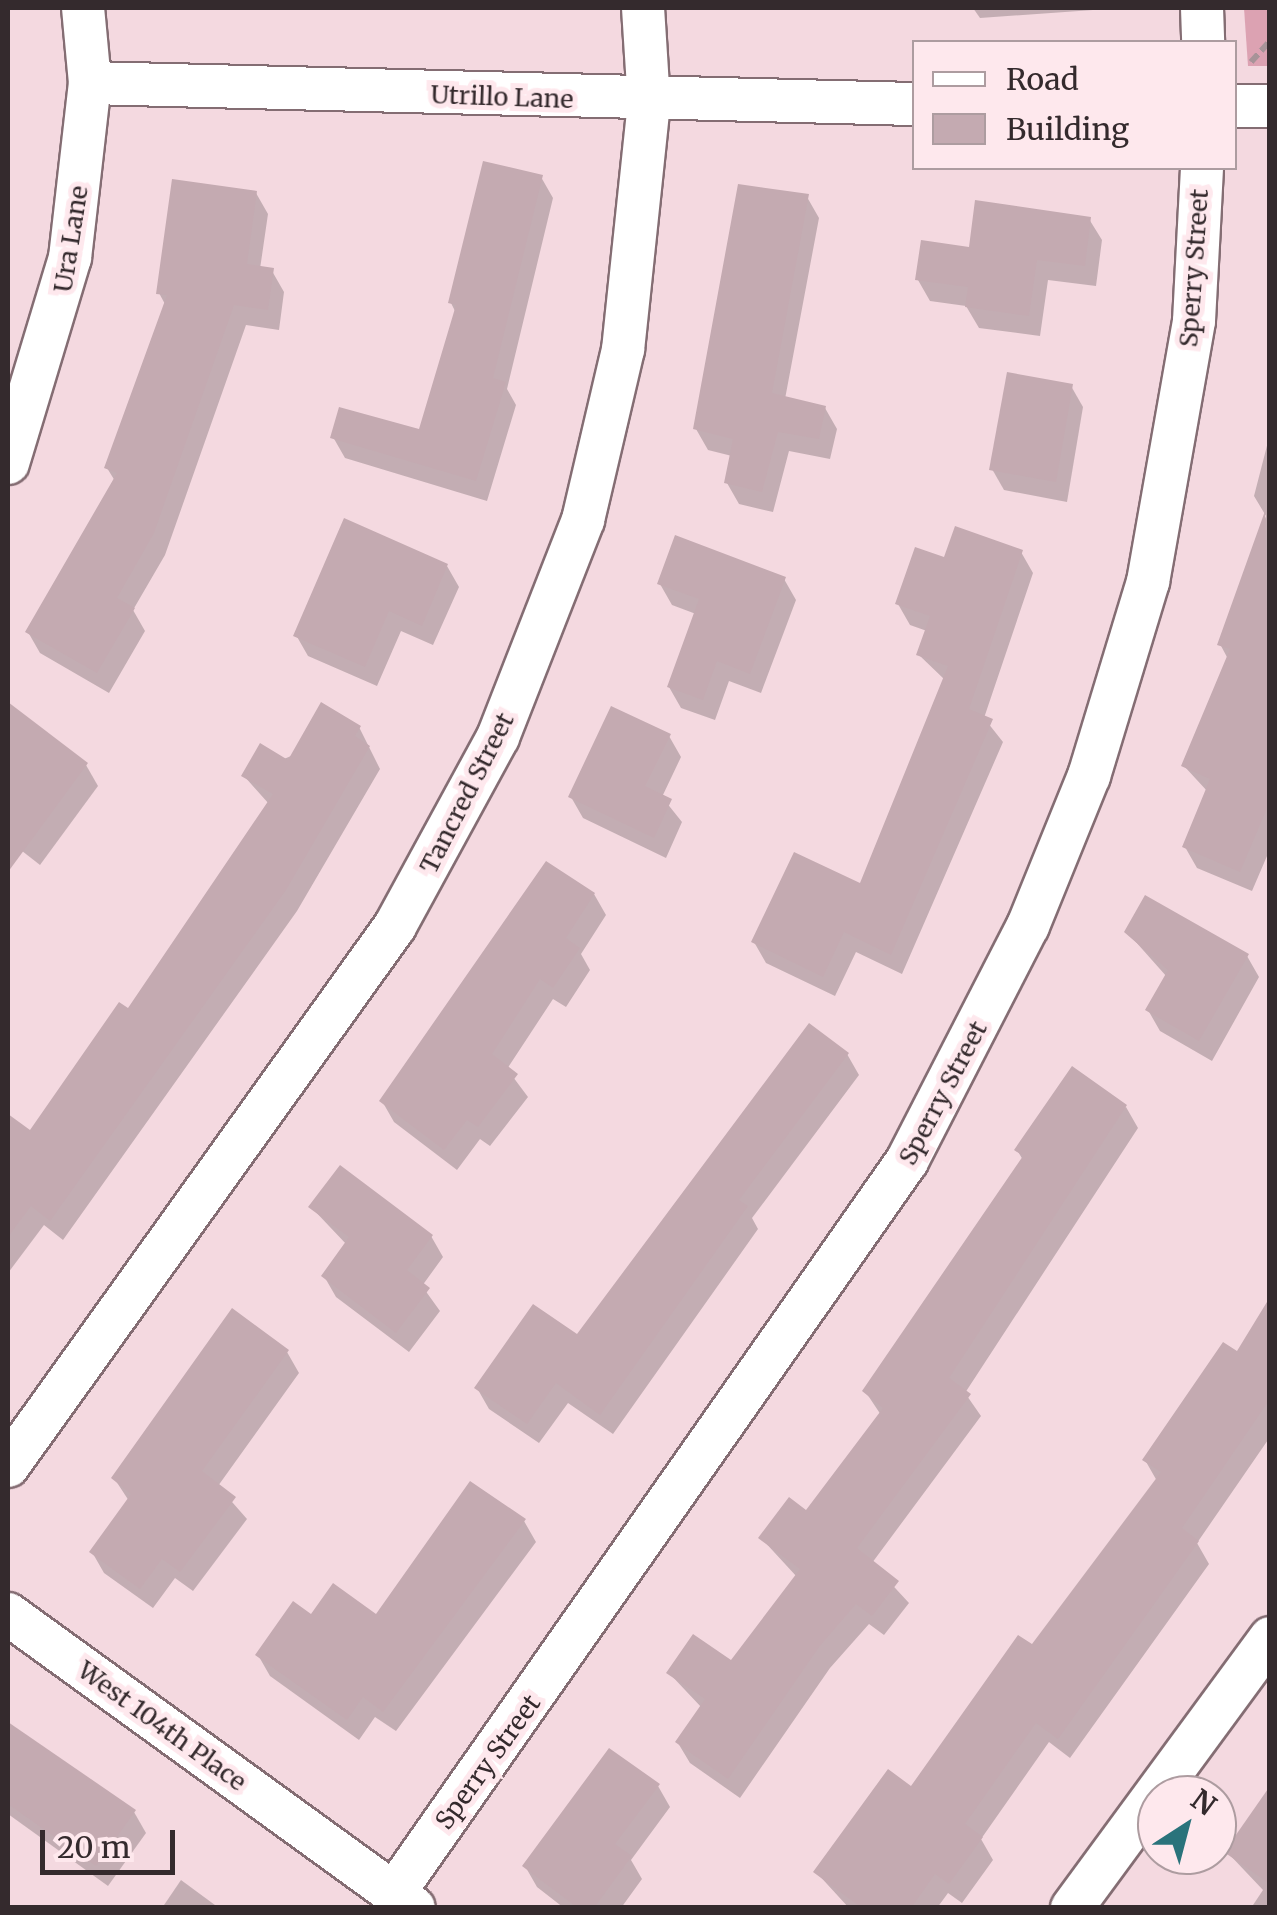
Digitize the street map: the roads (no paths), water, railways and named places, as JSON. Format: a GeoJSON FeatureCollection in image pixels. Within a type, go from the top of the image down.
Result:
{"type":"FeatureCollection","features":[{"type":"Feature","properties":{"kind":"street","name":"Ura Lane"},"geometry":{"type":"LineString","coordinates":[[8,462],[60,307],[90,83],[83,8]]}},
{"type":"Feature","properties":{"kind":"street","name":"Tancred Street"},"geometry":{"type":"LineString","coordinates":[[8,1466],[395,926],[498,738],[548,620],[608,427],[649,103],[644,8]]}},
{"type":"Feature","properties":{"kind":"street"},"geometry":{"type":"LineString","coordinates":[[1202,8],[1203,40]]}},
{"type":"Feature","properties":{"kind":"street","name":"Utrillo Lane"},"geometry":{"type":"LineString","coordinates":[[90,83],[649,103],[912,104]]}},
{"type":"Feature","properties":{"kind":"street"},"geometry":{"type":"LineString","coordinates":[[1237,106],[1270,106]]}},
{"type":"Feature","properties":{"kind":"street","name":"Sperry Street"},"geometry":{"type":"LineString","coordinates":[[404,1900],[908,1162],[1028,926],[1089,776],[1148,582],[1194,320],[1202,170]]}},
{"type":"Feature","properties":{"kind":"street","name":"West 104th Place"},"geometry":{"type":"LineString","coordinates":[[8,1614],[404,1900]]}},
{"type":"Feature","properties":{"kind":"street"},"geometry":{"type":"LineString","coordinates":[[1072,1908],[1270,1638]]}}]}
